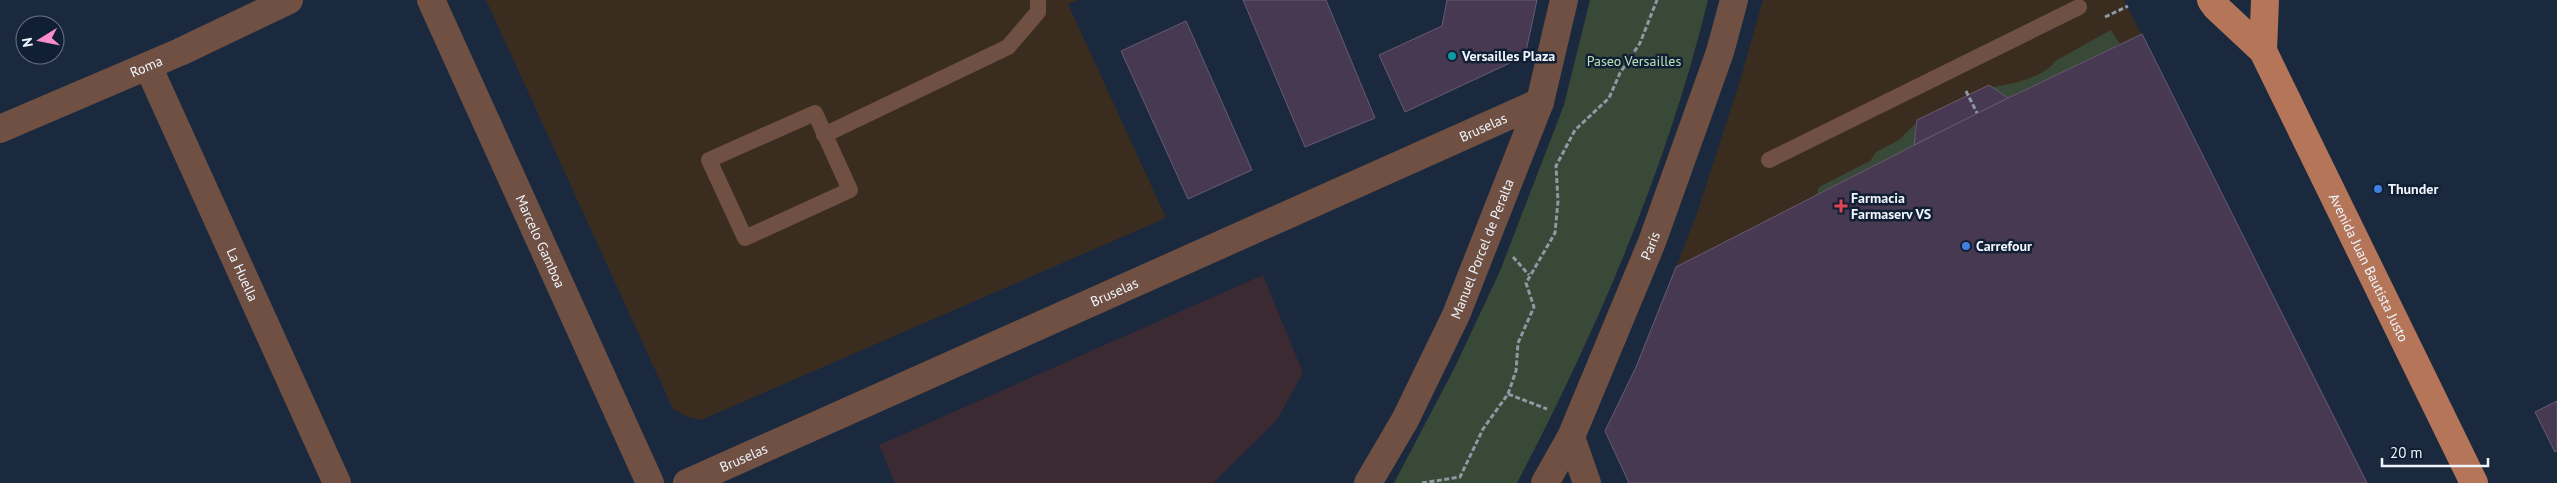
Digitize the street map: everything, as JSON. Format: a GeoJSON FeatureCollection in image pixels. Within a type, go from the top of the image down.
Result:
{"type":"FeatureCollection","features":[{"type":"Feature","properties":{"kind":"main road","name":"Avenida Juan Bautista Justo"},"geometry":{"type":"LineString","coordinates":[[2211,0],[2263,52],[2474,483]]}},
{"type":"Feature","properties":{"kind":"main road","name":"Avenida Juan Bautista Justo"},"geometry":{"type":"LineString","coordinates":[[2263,52],[2265,0]]}},
{"type":"Feature","properties":{"kind":"street","name":"Roma"},"geometry":{"type":"LineString","coordinates":[[0,129],[148,66],[289,0]]}},
{"type":"Feature","properties":{"kind":"street","name":"Marcelo Gamboa"},"geometry":{"type":"LineString","coordinates":[[431,0],[650,483]]}},
{"type":"Feature","properties":{"kind":"street","name":"Manuel Porcel de Peralta"},"geometry":{"type":"LineString","coordinates":[[1368,483],[1405,420],[1456,315],[1540,102],[1564,0]]}},
{"type":"Feature","properties":{"kind":"street","name":"París"},"geometry":{"type":"LineString","coordinates":[[1545,483],[1574,430],[1679,172],[1720,52],[1734,0]]}},
{"type":"Feature","properties":{"kind":"street","name":"La Huella"},"geometry":{"type":"LineString","coordinates":[[148,66],[336,483]]}},
{"type":"Feature","properties":{"kind":"street","name":"Bruselas"},"geometry":{"type":"LineString","coordinates":[[687,483],[1540,102]]}},
{"type":"Feature","properties":{"kind":"street"},"geometry":{"type":"LineString","coordinates":[[1574,430],[1586,483]]}},
{"type":"Feature","properties":{"kind":"lane"},"geometry":{"type":"LineString","coordinates":[[824,135],[1008,47],[1038,12],[1038,0]]}},
{"type":"Feature","properties":{"kind":"lane"},"geometry":{"type":"LineString","coordinates":[[1769,160],[2078,7]]}},
{"type":"Feature","properties":{"kind":"lane"},"geometry":{"type":"LineString","coordinates":[[814,112],[824,135],[850,190],[744,238],[709,160],[814,112]]}},
{"type":"Feature","properties":{"kind":"path"},"geometry":{"type":"LineString","coordinates":[[1422,483],[1460,477],[1483,429],[1508,394],[1516,371],[1518,342],[1534,308],[1526,283],[1556,233],[1558,201],[1556,166],[1575,130],[1609,98],[1620,73],[1640,42],[1657,0]]}},
{"type":"Feature","properties":{"kind":"path"},"geometry":{"type":"LineString","coordinates":[[2106,17],[2128,6]]}},
{"type":"Feature","properties":{"kind":"path"},"geometry":{"type":"LineString","coordinates":[[1965,89],[1977,113]]}},
{"type":"Feature","properties":{"kind":"path"},"geometry":{"type":"LineString","coordinates":[[1508,394],[1574,430]]}},
{"type":"Feature","properties":{"kind":"shaded area"},"geometry":{"type":"Polygon","coordinates":[[[486,0],[1078,0],[1068,4],[1166,218],[701,420],[688,417],[673,409],[486,0]]]}},
{"type":"Feature","properties":{"kind":"shaded area","name":"Carrefour"},"geometry":{"type":"Polygon","coordinates":[[[1763,0],[2124,0],[2367,483],[1657,316],[1696,216],[1740,81],[1763,0]]]}},
{"type":"Feature","properties":{"kind":"shaded area"},"geometry":{"type":"Polygon","coordinates":[[[1263,275],[1303,373],[1276,421],[1213,483],[895,483],[879,445],[1263,275]]]}},
{"type":"Feature","properties":{"kind":"green space","name":"Paseo Versailles"},"geometry":{"type":"Polygon","coordinates":[[[1590,0],[1708,0],[1672,125],[1627,247],[1575,367],[1517,483],[1394,483],[1455,367],[1500,271],[1564,105],[1590,0]]]}},
{"type":"Feature","properties":{"kind":"green space"},"geometry":{"type":"Polygon","coordinates":[[[2111,30],[2120,44],[2008,98],[1992,87],[2036,76],[2044,72],[2055,61],[2111,30]]]}},
{"type":"Feature","properties":{"kind":"green space"},"geometry":{"type":"Polygon","coordinates":[[[1916,123],[1914,145],[1816,196],[1819,187],[1870,161],[1876,152],[1899,140],[1916,123]]]}},
{"type":"Feature","properties":{"kind":"building"},"geometry":{"type":"Polygon","coordinates":[[[1243,0],[1326,0],[1375,118],[1305,147],[1243,0]]]}},
{"type":"Feature","properties":{"kind":"building","name":"Versailles Plaza"},"geometry":{"type":"Polygon","coordinates":[[[1447,0],[1537,0],[1525,56],[1405,112],[1379,55],[1442,26],[1447,0]]]}},
{"type":"Feature","properties":{"kind":"building"},"geometry":{"type":"Polygon","coordinates":[[[1186,21],[1252,170],[1188,199],[1121,51],[1186,21]]]}},
{"type":"Feature","properties":{"kind":"building","name":"Carrefour"},"geometry":{"type":"Polygon","coordinates":[[[2142,34],[2367,483],[1629,483],[1605,431],[1636,367],[1676,267],[1977,113],[2142,34]]]}},
{"type":"Feature","properties":{"kind":"building"},"geometry":{"type":"Polygon","coordinates":[[[1989,85],[2008,98],[1914,145],[1917,120],[1989,85]]]}},
{"type":"Feature","properties":{"kind":"building"},"geometry":{"type":"Polygon","coordinates":[[[2557,401],[2557,451],[2555,452],[2535,412],[2557,401]]]}},
{"type":"Feature","properties":{"kind":"place","name":"Versailles Plaza"},"geometry":{"type":"Point","coordinates":[1452,56]}},
{"type":"Feature","properties":{"kind":"place","name":"Thunder"},"geometry":{"type":"Point","coordinates":[2378,189]}},
{"type":"Feature","properties":{"kind":"place","name":"Farmacia Farmaserv VS"},"geometry":{"type":"Point","coordinates":[1841,206]}},
{"type":"Feature","properties":{"kind":"place","name":"Carrefour"},"geometry":{"type":"Point","coordinates":[1966,246]}}]}
